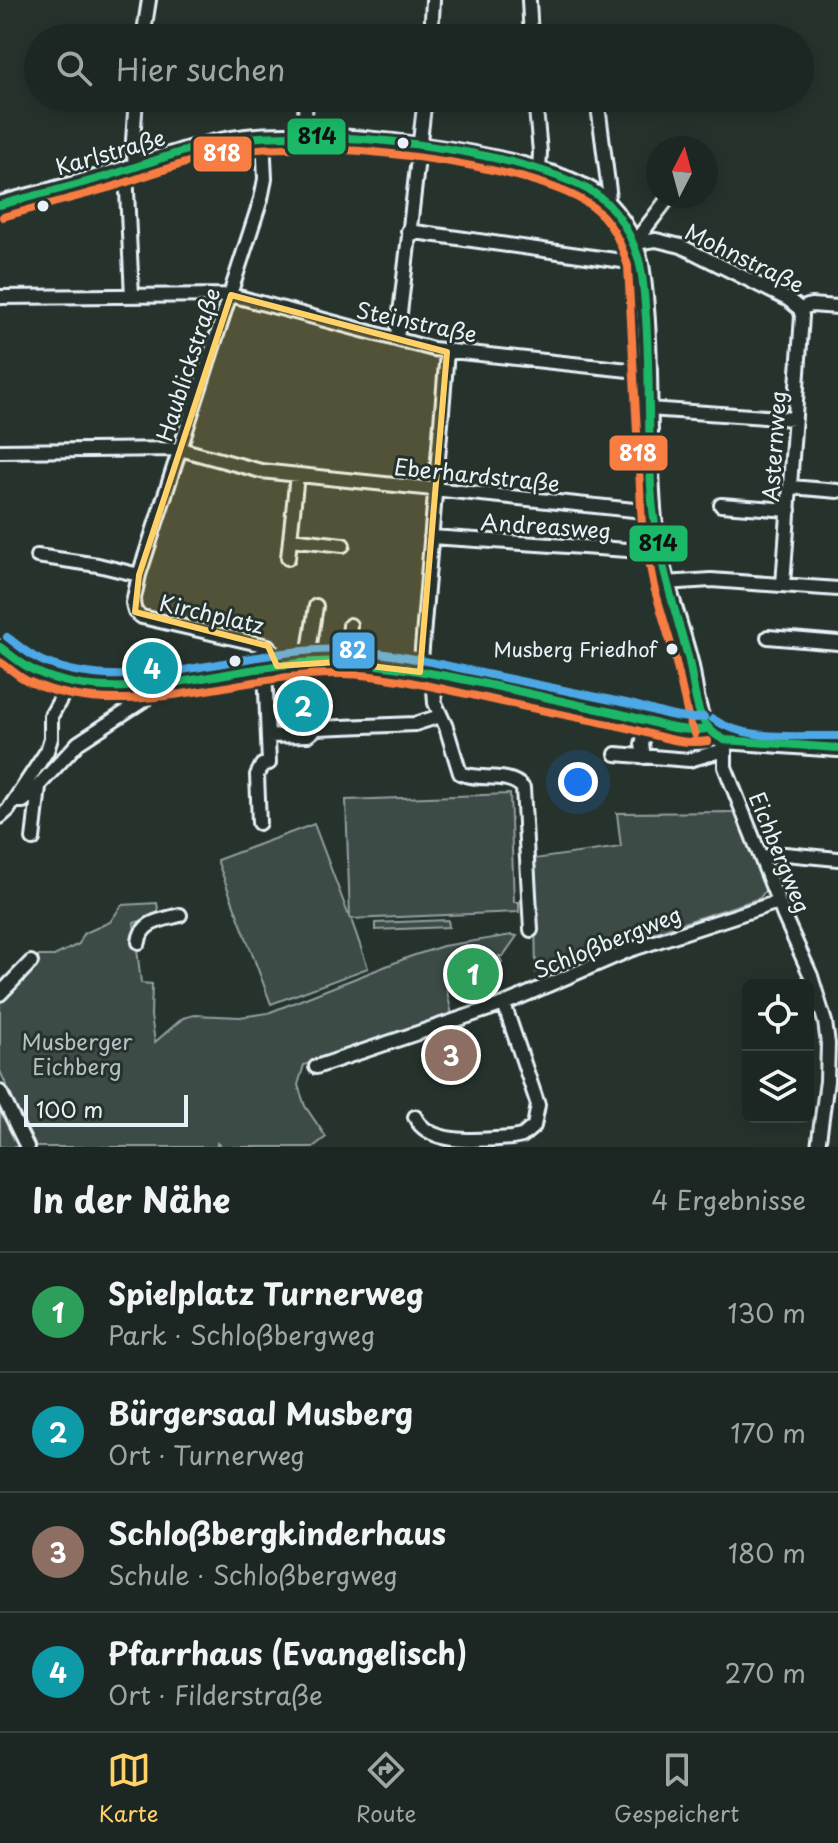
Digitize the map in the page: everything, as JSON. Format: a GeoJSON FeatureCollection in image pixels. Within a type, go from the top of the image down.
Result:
{"type":"FeatureCollection","features":[{"type":"Feature","properties":{"kind":"main road","name":"Karlstraße"},"geometry":{"type":"LineString","coordinates":[[0,205],[215,144],[263,136],[304,135],[419,148],[539,171],[576,184],[605,203],[624,224],[634,243],[642,281],[653,512],[658,552],[706,729]]}},
{"type":"Feature","properties":{"kind":"main road"},"geometry":{"type":"LineString","coordinates":[[706,729],[724,745],[838,748]]}},
{"type":"Feature","properties":{"kind":"street"},"geometry":{"type":"LineString","coordinates":[[145,24],[149,0]]}},
{"type":"Feature","properties":{"kind":"street"},"geometry":{"type":"LineString","coordinates":[[432,24],[433,0]]}},
{"type":"Feature","properties":{"kind":"street"},"geometry":{"type":"LineString","coordinates":[[529,0],[530,24]]}},
{"type":"Feature","properties":{"kind":"street"},"geometry":{"type":"LineString","coordinates":[[132,296],[130,168],[135,112]]}},
{"type":"Feature","properties":{"kind":"street"},"geometry":{"type":"LineString","coordinates":[[304,135],[305,112]]}},
{"type":"Feature","properties":{"kind":"street"},"geometry":{"type":"LineString","coordinates":[[397,339],[423,112]]}},
{"type":"Feature","properties":{"kind":"street"},"geometry":{"type":"LineString","coordinates":[[536,112],[539,171]]}},
{"type":"Feature","properties":{"kind":"street"},"geometry":{"type":"LineString","coordinates":[[599,112],[609,191],[605,203]]}},
{"type":"Feature","properties":{"kind":"street","name":"Haublickstraße"},"geometry":{"type":"LineString","coordinates":[[133,603],[139,575],[263,189],[263,136]]}},
{"type":"Feature","properties":{"kind":"street"},"geometry":{"type":"LineString","coordinates":[[634,243],[661,208]]}},
{"type":"Feature","properties":{"kind":"street"},"geometry":{"type":"LineString","coordinates":[[408,231],[629,262]]}},
{"type":"Feature","properties":{"kind":"street","name":"Mohnstraße"},"geometry":{"type":"LineString","coordinates":[[634,243],[656,240],[681,246],[800,309],[811,305],[838,307]]}},
{"type":"Feature","properties":{"kind":"street","name":"Steinstraße"},"geometry":{"type":"LineString","coordinates":[[0,297],[231,295],[447,352],[647,372]]}},
{"type":"Feature","properties":{"kind":"street","name":"Asternweg"},"geometry":{"type":"LineString","coordinates":[[783,585],[802,316],[800,309]]}},
{"type":"Feature","properties":{"kind":"street"},"geometry":{"type":"LineString","coordinates":[[447,352],[431,537],[427,674],[460,773],[467,777],[510,780],[521,785],[524,792],[531,930]]}},
{"type":"Feature","properties":{"kind":"street"},"geometry":{"type":"LineString","coordinates":[[648,409],[795,419]]}},
{"type":"Feature","properties":{"kind":"street","name":"Eberhardstraße"},"geometry":{"type":"LineString","coordinates":[[0,451],[180,449],[252,469],[297,475],[653,512]]}},
{"type":"Feature","properties":{"kind":"street"},"geometry":{"type":"LineString","coordinates":[[288,558],[297,475]]}},
{"type":"Feature","properties":{"kind":"street"},"geometry":{"type":"LineString","coordinates":[[791,487],[838,491]]}},
{"type":"Feature","properties":{"kind":"street"},"geometry":{"type":"LineString","coordinates":[[721,505],[789,510]]}},
{"type":"Feature","properties":{"kind":"street","name":"Andreasweg"},"geometry":{"type":"LineString","coordinates":[[431,537],[658,552]]}},
{"type":"Feature","properties":{"kind":"street"},"geometry":{"type":"LineString","coordinates":[[290,539],[343,545]]}},
{"type":"Feature","properties":{"kind":"street"},"geometry":{"type":"LineString","coordinates":[[37,556],[139,575]]}},
{"type":"Feature","properties":{"kind":"street"},"geometry":{"type":"LineString","coordinates":[[665,583],[701,580],[838,589]]}},
{"type":"Feature","properties":{"kind":"street","name":"Kirchplatz"},"geometry":{"type":"LineString","coordinates":[[133,603],[135,612],[142,617],[268,646],[275,654],[271,667]]}},
{"type":"Feature","properties":{"kind":"street"},"geometry":{"type":"LineString","coordinates":[[307,663],[316,606]]}},
{"type":"Feature","properties":{"kind":"street"},"geometry":{"type":"LineString","coordinates":[[347,662],[350,625]]}},
{"type":"Feature","properties":{"kind":"street"},"geometry":{"type":"LineString","coordinates":[[768,637],[838,643]]}},
{"type":"Feature","properties":{"kind":"street"},"geometry":{"type":"LineString","coordinates":[[0,647],[16,663],[37,675],[69,684],[125,687],[271,667],[347,662],[427,674],[691,731],[706,729]]}},
{"type":"Feature","properties":{"kind":"street"},"geometry":{"type":"LineString","coordinates":[[259,823],[258,769],[269,763],[271,667]]}},
{"type":"Feature","properties":{"kind":"street"},"geometry":{"type":"LineString","coordinates":[[14,801],[23,801],[78,743],[147,698],[159,683]]}},
{"type":"Feature","properties":{"kind":"street"},"geometry":{"type":"LineString","coordinates":[[0,817],[47,751],[51,738],[51,716],[69,684]]}},
{"type":"Feature","properties":{"kind":"street"},"geometry":{"type":"LineString","coordinates":[[268,736],[308,735],[317,728],[415,724],[440,716]]}},
{"type":"Feature","properties":{"kind":"street"},"geometry":{"type":"LineString","coordinates":[[644,757],[642,744],[649,720]]}},
{"type":"Feature","properties":{"kind":"street"},"geometry":{"type":"LineString","coordinates":[[616,754],[689,760],[724,745]]}},
{"type":"Feature","properties":{"kind":"street","name":"Eichbergweg"},"geometry":{"type":"LineString","coordinates":[[724,745],[725,767],[811,976],[825,1022],[827,1081],[818,1147]]}},
{"type":"Feature","properties":{"kind":"street"},"geometry":{"type":"LineString","coordinates":[[33,839],[39,787]]}},
{"type":"Feature","properties":{"kind":"street"},"geometry":{"type":"LineString","coordinates":[[761,857],[785,854],[838,859]]}},
{"type":"Feature","properties":{"kind":"street","name":"Schloßbergweg"},"geometry":{"type":"LineString","coordinates":[[316,1067],[504,1004],[630,950],[778,902]]}},
{"type":"Feature","properties":{"kind":"street"},"geometry":{"type":"LineString","coordinates":[[139,942],[139,935],[145,926],[180,915]]}},
{"type":"Feature","properties":{"kind":"street"},"geometry":{"type":"LineString","coordinates":[[0,994],[31,962]]}},
{"type":"Feature","properties":{"kind":"street"},"geometry":{"type":"LineString","coordinates":[[415,1117],[423,1130],[442,1137],[512,1138],[522,1136],[534,1126],[538,1105],[504,1004]]}},
{"type":"Feature","properties":{"kind":"street"},"geometry":{"type":"LineString","coordinates":[[0,1092],[27,1147]]}},
{"type":"Feature","properties":{"kind":"highlighted area"},"geometry":{"type":"Polygon","coordinates":[[[231,295],[447,352],[420,672],[337,662],[277,666],[268,646],[135,612],[139,575],[231,295]]]}},
{"type":"Feature","properties":{"kind":"green space"},"geometry":{"type":"Polygon","coordinates":[[[510,794],[514,902],[519,902],[519,912],[351,919],[368,968],[271,1004],[217,860],[314,824],[350,919],[346,800],[510,794]]]}},
{"type":"Feature","properties":{"kind":"green space"},"geometry":{"type":"Polygon","coordinates":[[[737,812],[765,883],[766,889],[760,898],[643,936],[574,966],[569,960],[536,972],[534,859],[621,847],[617,813],[737,812]]]}},
{"type":"Feature","properties":{"kind":"green space","name":"Musberger Eichberg"},"geometry":{"type":"Polygon","coordinates":[[[157,903],[159,915],[134,923],[141,983],[152,984],[151,1016],[155,1042],[183,1018],[268,1013],[443,946],[517,936],[503,956],[499,956],[502,962],[490,977],[456,992],[450,988],[448,977],[446,984],[452,1015],[304,1065],[298,1085],[305,1106],[326,1137],[313,1147],[223,1147],[217,1143],[217,1147],[34,1147],[0,1071],[0,998],[38,962],[38,956],[54,956],[79,944],[83,934],[110,922],[122,905],[157,903]],[[477,959],[456,970],[452,973],[470,969],[477,959]]]}},
{"type":"Feature","properties":{"kind":"green space"},"geometry":{"type":"Polygon","coordinates":[[[448,920],[449,927],[375,930],[375,923],[448,920]]]}},
{"type":"Feature","properties":{"kind":"green space"},"geometry":{"type":"Polygon","coordinates":[[[0,1097],[26,1147],[0,1147],[0,1097]]]}},
{"type":"Feature","properties":{"kind":"transit line","name":"814"},"geometry":{"type":"LineString","coordinates":[[0,205],[206,145],[276,136],[370,139],[472,153],[561,177],[594,193],[621,221],[635,248],[642,272],[653,508],[665,572],[701,715],[714,734],[725,740],[838,748]]}},
{"type":"Feature","properties":{"kind":"transit line","name":"818"},"geometry":{"type":"LineString","coordinates":[[3,217],[207,157],[273,148],[367,152],[471,166],[518,176],[590,205],[604,217],[614,232],[628,266],[642,525],[654,587],[695,734]]}},
{"type":"Feature","properties":{"kind":"transit line","name":"82"},"geometry":{"type":"LineString","coordinates":[[7,637],[42,661],[78,672],[154,674],[310,650],[348,650],[438,663],[673,716],[704,717]]}},
{"type":"Feature","properties":{"kind":"transit line","name":"814"},"geometry":{"type":"LineString","coordinates":[[0,647],[31,669],[71,683],[109,687],[149,686],[310,662],[348,662],[449,676],[672,728],[706,729]]}},
{"type":"Feature","properties":{"kind":"transit line","name":"818"},"geometry":{"type":"LineString","coordinates":[[0,662],[30,682],[67,694],[105,699],[145,698],[305,675],[377,677],[427,685],[674,740],[708,741]]}},
{"type":"Feature","properties":{"kind":"transit line","name":"82"},"geometry":{"type":"LineString","coordinates":[[713,719],[726,726],[757,734],[838,736]]}},
{"type":"Feature","properties":{"kind":"place","name":"Musberg Friedhof"},"geometry":{"type":"Point","coordinates":[672,649]}},
{"type":"Feature","properties":{"kind":"place","name":"Pfarrhaus (Evangelisch)"},"geometry":{"type":"Point","coordinates":[152,668]}},
{"type":"Feature","properties":{"kind":"place","name":"Bürgersaal Musberg"},"geometry":{"type":"Point","coordinates":[303,706]}},
{"type":"Feature","properties":{"kind":"place","name":"Spielplatz Turnerweg"},"geometry":{"type":"Point","coordinates":[473,974]}},
{"type":"Feature","properties":{"kind":"place","name":"Schloßbergkinderhaus"},"geometry":{"type":"Point","coordinates":[451,1055]}}]}
